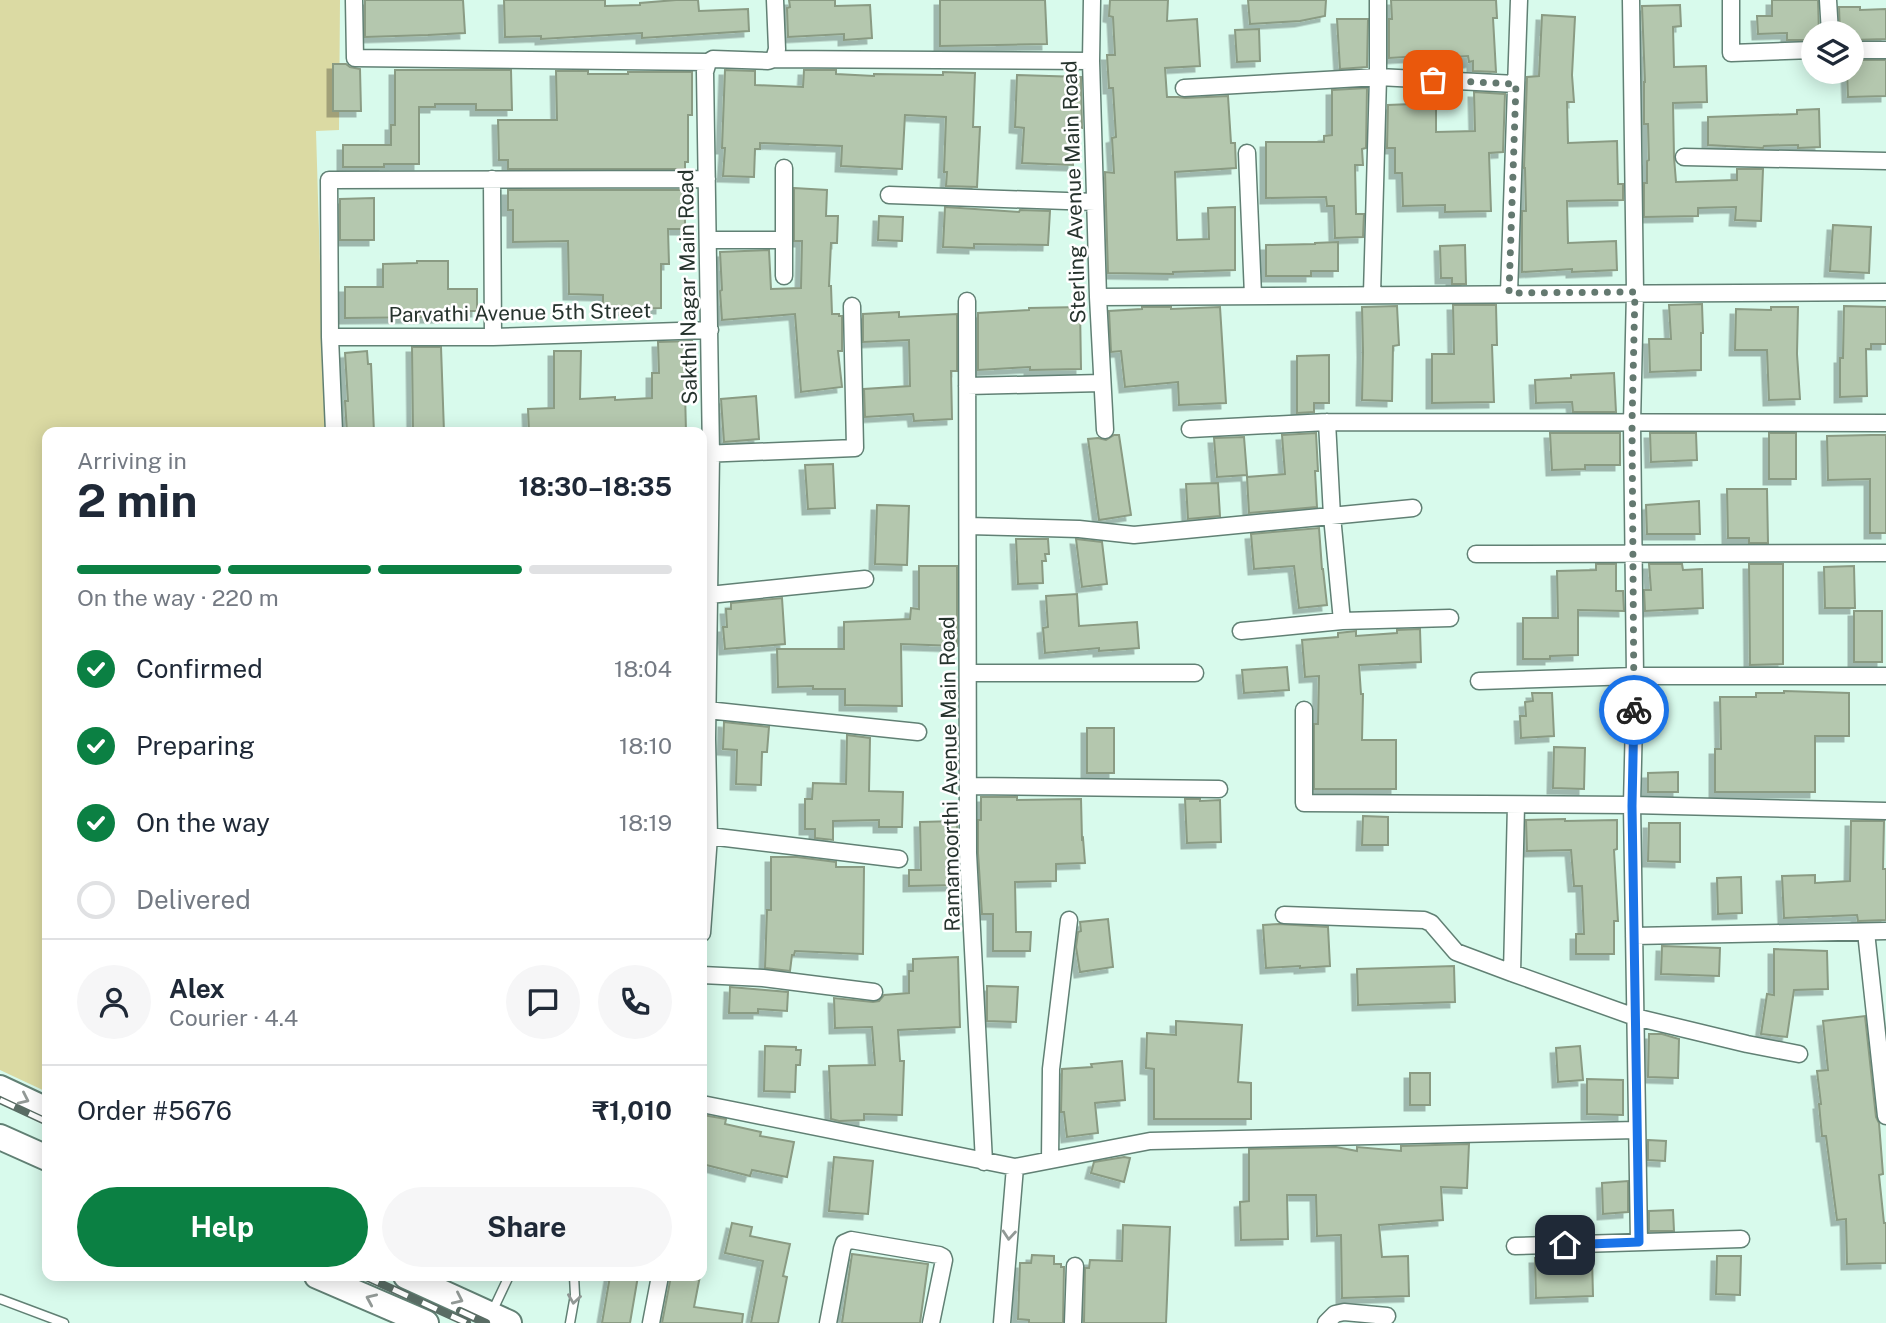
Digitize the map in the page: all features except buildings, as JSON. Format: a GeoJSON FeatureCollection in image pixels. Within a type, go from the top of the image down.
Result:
{"type":"FeatureCollection","features":[{"type":"Feature","properties":{"kind":"main road"},"geometry":{"type":"LineString","coordinates":[[0,1088],[42,1108]]}},
{"type":"Feature","properties":{"kind":"main road"},"geometry":{"type":"LineString","coordinates":[[0,1137],[42,1156]]}},
{"type":"Feature","properties":{"kind":"main road"},"geometry":{"type":"LineString","coordinates":[[329,1281],[426,1323]]}},
{"type":"Feature","properties":{"kind":"main road"},"geometry":{"type":"LineString","coordinates":[[418,1281],[500,1319]]}},
{"type":"Feature","properties":{"kind":"street"},"geometry":{"type":"LineString","coordinates":[[354,0],[355,58],[708,62],[713,59],[1091,61]]}},
{"type":"Feature","properties":{"kind":"street"},"geometry":{"type":"LineString","coordinates":[[774,59],[777,49],[775,0]]}},
{"type":"Feature","properties":{"kind":"street","name":"Sterling Avenue Main Road"},"geometry":{"type":"LineString","coordinates":[[1092,0],[1095,202],[1105,430]]}},
{"type":"Feature","properties":{"kind":"street"},"geometry":{"type":"LineString","coordinates":[[1372,294],[1378,0]]}},
{"type":"Feature","properties":{"kind":"street"},"geometry":{"type":"LineString","coordinates":[[1509,293],[1519,0]]}},
{"type":"Feature","properties":{"kind":"street"},"geometry":{"type":"LineString","coordinates":[[1631,0],[1635,292],[1632,423],[1635,676],[1632,806],[1639,1242]]}},
{"type":"Feature","properties":{"kind":"street"},"geometry":{"type":"LineString","coordinates":[[1731,0],[1731,53],[1801,50]]}},
{"type":"Feature","properties":{"kind":"street"},"geometry":{"type":"LineString","coordinates":[[1828,0],[1829,21]]}},
{"type":"Feature","properties":{"kind":"street"},"geometry":{"type":"LineString","coordinates":[[1864,50],[1886,50]]}},
{"type":"Feature","properties":{"kind":"street","name":"Sakthi Nagar Main Road"},"geometry":{"type":"LineString","coordinates":[[707,427],[709,330],[705,72],[708,62]]}},
{"type":"Feature","properties":{"kind":"street"},"geometry":{"type":"LineString","coordinates":[[1184,88],[1378,77],[1516,84]]}},
{"type":"Feature","properties":{"kind":"street"},"geometry":{"type":"LineString","coordinates":[[1247,153],[1253,295]]}},
{"type":"Feature","properties":{"kind":"street"},"geometry":{"type":"LineString","coordinates":[[1684,157],[1886,161]]}},
{"type":"Feature","properties":{"kind":"street"},"geometry":{"type":"LineString","coordinates":[[784,168],[784,276]]}},
{"type":"Feature","properties":{"kind":"street"},"geometry":{"type":"LineString","coordinates":[[492,179],[494,337]]}},
{"type":"Feature","properties":{"kind":"street"},"geometry":{"type":"LineString","coordinates":[[334,427],[329,180],[707,179]]}},
{"type":"Feature","properties":{"kind":"street"},"geometry":{"type":"LineString","coordinates":[[889,195],[1095,202]]}},
{"type":"Feature","properties":{"kind":"street"},"geometry":{"type":"LineString","coordinates":[[708,240],[784,240]]}},
{"type":"Feature","properties":{"kind":"street"},"geometry":{"type":"LineString","coordinates":[[1098,297],[1886,292]]}},
{"type":"Feature","properties":{"kind":"street","name":"Ramamoorthi Avenue Main Road"},"geometry":{"type":"LineString","coordinates":[[967,301],[968,853],[984,1162]]}},
{"type":"Feature","properties":{"kind":"street"},"geometry":{"type":"LineString","coordinates":[[707,454],[855,448],[852,306]]}},
{"type":"Feature","properties":{"kind":"street","name":"Parvathi Avenue 5th Street"},"geometry":{"type":"LineString","coordinates":[[330,337],[494,337],[709,330]]}},
{"type":"Feature","properties":{"kind":"street"},"geometry":{"type":"LineString","coordinates":[[967,386],[1102,383]]}},
{"type":"Feature","properties":{"kind":"street"},"geometry":{"type":"LineString","coordinates":[[1327,422],[1342,621]]}},
{"type":"Feature","properties":{"kind":"street"},"geometry":{"type":"LineString","coordinates":[[1190,429],[1327,422],[1886,423]]}},
{"type":"Feature","properties":{"kind":"street","name":"Sakthi Nagar Main Road"},"geometry":{"type":"LineString","coordinates":[[707,501],[707,710]]}},
{"type":"Feature","properties":{"kind":"street"},"geometry":{"type":"LineString","coordinates":[[968,526],[1079,528],[1134,535],[1413,508]]}},
{"type":"Feature","properties":{"kind":"street"},"geometry":{"type":"LineString","coordinates":[[1476,554],[1886,553]]}},
{"type":"Feature","properties":{"kind":"street"},"geometry":{"type":"LineString","coordinates":[[709,595],[865,579]]}},
{"type":"Feature","properties":{"kind":"street"},"geometry":{"type":"LineString","coordinates":[[1241,631],[1342,621],[1450,618]]}},
{"type":"Feature","properties":{"kind":"street"},"geometry":{"type":"LineString","coordinates":[[968,673],[1195,673]]}},
{"type":"Feature","properties":{"kind":"street"},"geometry":{"type":"LineString","coordinates":[[1479,681],[1635,676],[1886,676]]}},
{"type":"Feature","properties":{"kind":"street"},"geometry":{"type":"LineString","coordinates":[[707,710],[918,733]]}},
{"type":"Feature","properties":{"kind":"street"},"geometry":{"type":"LineString","coordinates":[[1304,710],[1304,803],[1886,811]]}},
{"type":"Feature","properties":{"kind":"street"},"geometry":{"type":"LineString","coordinates":[[968,786],[1219,789]]}},
{"type":"Feature","properties":{"kind":"street","name":"Sakthi Nagar Main Road"},"geometry":{"type":"LineString","coordinates":[[707,797],[707,854]]}},
{"type":"Feature","properties":{"kind":"street"},"geometry":{"type":"LineString","coordinates":[[1512,973],[1516,805]]}},
{"type":"Feature","properties":{"kind":"street"},"geometry":{"type":"LineString","coordinates":[[709,836],[899,859]]}},
{"type":"Feature","properties":{"kind":"street"},"geometry":{"type":"LineString","coordinates":[[1284,915],[1424,920],[1431,923],[1456,952],[1512,973],[1636,1017],[1799,1054]]}},
{"type":"Feature","properties":{"kind":"street"},"geometry":{"type":"LineString","coordinates":[[1050,1160],[1051,1069],[1069,920]]}},
{"type":"Feature","properties":{"kind":"street"},"geometry":{"type":"LineString","coordinates":[[1634,936],[1886,931]]}},
{"type":"Feature","properties":{"kind":"street"},"geometry":{"type":"LineString","coordinates":[[1866,932],[1886,1115]]}},
{"type":"Feature","properties":{"kind":"street"},"geometry":{"type":"LineString","coordinates":[[707,975],[763,978],[874,992]]}},
{"type":"Feature","properties":{"kind":"street"},"geometry":{"type":"LineString","coordinates":[[707,1105],[1015,1167],[1150,1141],[1637,1130]]}},
{"type":"Feature","properties":{"kind":"street"},"geometry":{"type":"LineString","coordinates":[[1002,1323],[1015,1167]]}},
{"type":"Feature","properties":{"kind":"street"},"geometry":{"type":"LineString","coordinates":[[828,1323],[844,1243],[851,1240],[943,1257],[931,1323]]}},
{"type":"Feature","properties":{"kind":"street"},"geometry":{"type":"LineString","coordinates":[[1515,1246],[1741,1240]]}},
{"type":"Feature","properties":{"kind":"street"},"geometry":{"type":"LineString","coordinates":[[1073,1323],[1075,1266]]}},
{"type":"Feature","properties":{"kind":"street"},"geometry":{"type":"LineString","coordinates":[[652,1323],[659,1281]]}},
{"type":"Feature","properties":{"kind":"street"},"geometry":{"type":"LineString","coordinates":[[1326,1323],[1335,1314],[1344,1312],[1387,1316]]}},
{"type":"Feature","properties":{"kind":"lane"},"geometry":{"type":"LineString","coordinates":[[500,1319],[508,1281]]}},
{"type":"Feature","properties":{"kind":"lane"},"geometry":{"type":"LineString","coordinates":[[570,1323],[575,1295],[574,1281]]}},
{"type":"Feature","properties":{"kind":"lane"},"geometry":{"type":"LineString","coordinates":[[0,1300],[64,1323]]}},
{"type":"Feature","properties":{"kind":"shaded area"},"geometry":{"type":"Polygon","coordinates":[[[0,0],[340,0],[339,130],[316,131],[325,427],[42,427],[42,1090],[0,1070],[0,0]]]}},
{"type":"Feature","properties":{"kind":"railway"},"geometry":{"type":"LineString","coordinates":[[0,1100],[42,1120]]}},
{"type":"Feature","properties":{"kind":"railway"},"geometry":{"type":"LineString","coordinates":[[375,1281],[467,1323]]}},
{"type":"Feature","properties":{"kind":"railway"},"geometry":{"type":"LineString","coordinates":[[460,1311],[486,1323]]}},
{"type":"Feature","properties":{"kind":"way so far"},"geometry":{"type":"LineString","coordinates":[[1433,80],[1516,84],[1509,293],[1635,292],[1632,423],[1634,710]]}},
{"type":"Feature","properties":{"kind":"route"},"geometry":{"type":"LineString","coordinates":[[1565,1245],[1639,1242],[1632,806],[1634,710]]}}]}
